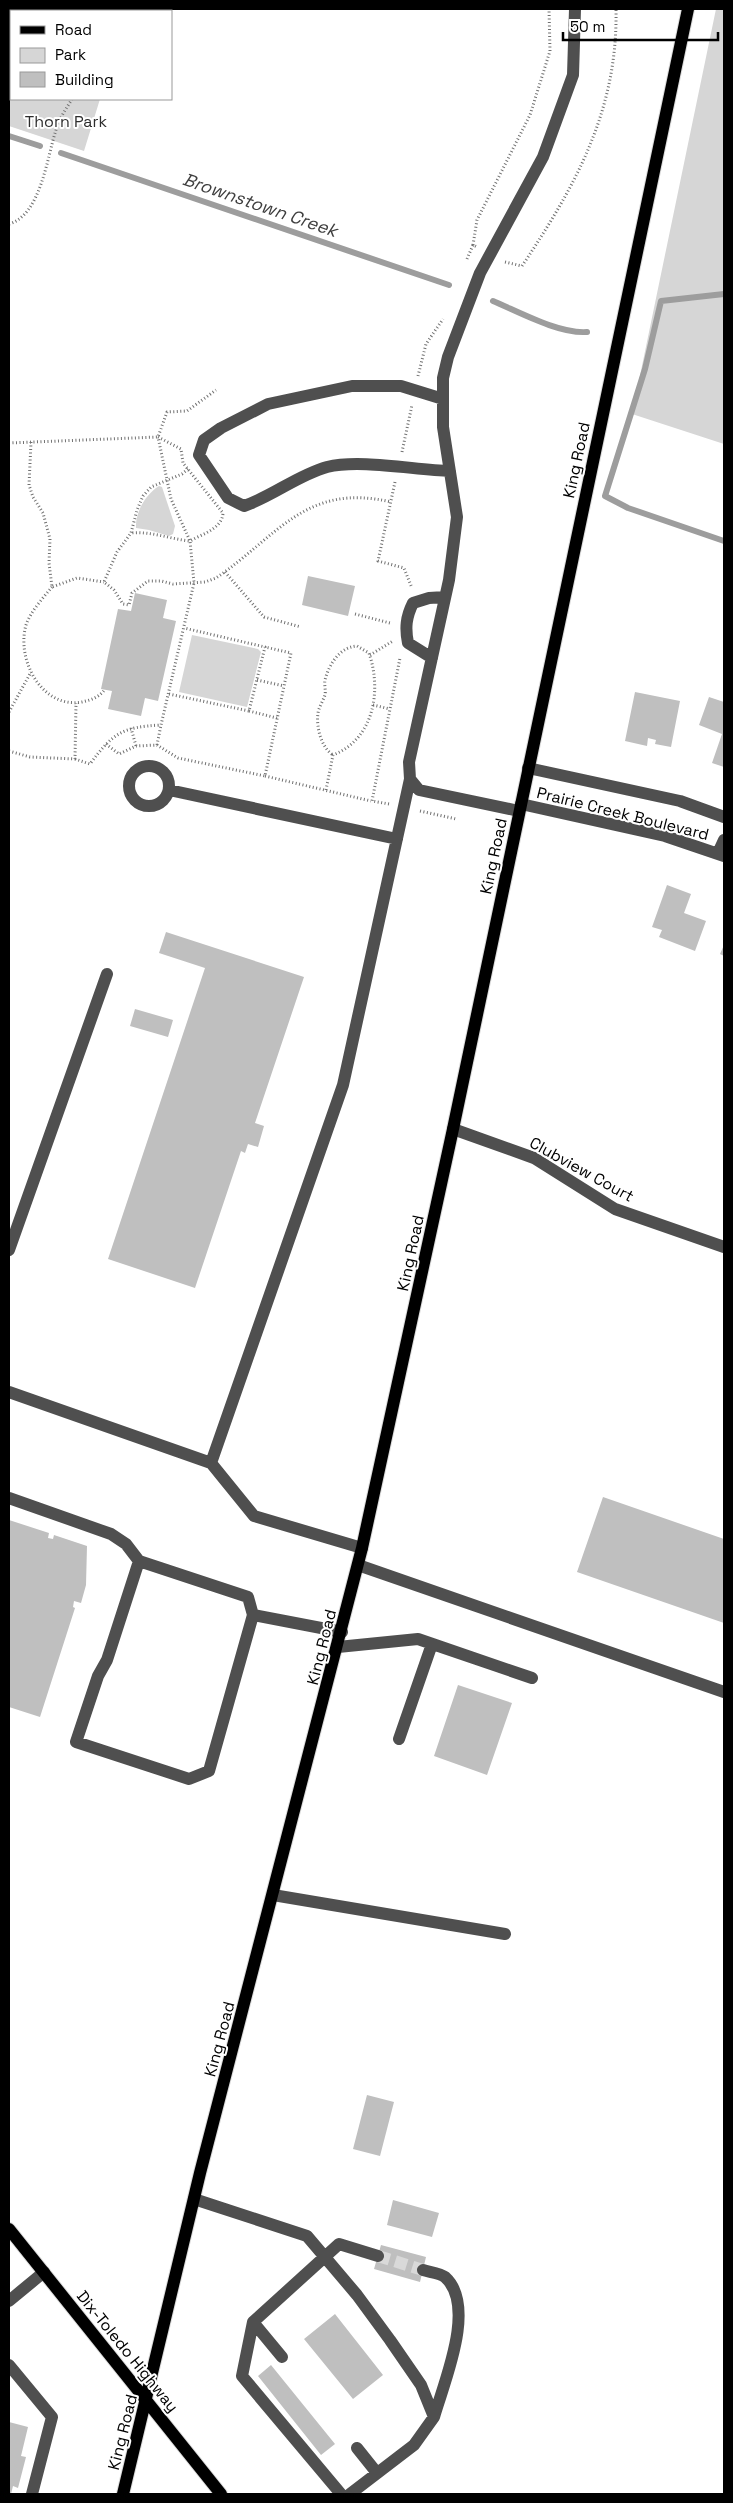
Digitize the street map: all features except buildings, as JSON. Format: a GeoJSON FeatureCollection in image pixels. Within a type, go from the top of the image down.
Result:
{"type":"FeatureCollection","features":[{"type":"Feature","properties":{"kind":"main road","name":"King Road"},"geometry":{"type":"LineString","coordinates":[[123,2494],[147,2401],[194,2199],[342,1632],[362,1548],[453,1129],[688,9]]}},
{"type":"Feature","properties":{"kind":"main road","name":"Dix-Toledo Highway"},"geometry":{"type":"LineString","coordinates":[[9,2229],[221,2494]]}},
{"type":"Feature","properties":{"kind":"street"},"geometry":{"type":"LineString","coordinates":[[211,1462],[343,1085],[404,807],[410,779],[409,762],[445,597],[456,517],[443,427],[443,378],[448,357],[480,273],[543,157],[573,75],[576,9]]}},
{"type":"Feature","properties":{"kind":"street"},"geometry":{"type":"LineString","coordinates":[[442,398],[402,386],[352,386],[268,404],[221,428],[204,440],[199,455],[228,498],[244,506],[260,500],[308,474],[329,467],[368,464],[416,470],[450,471]]}},
{"type":"Feature","properties":{"kind":"street"},"geometry":{"type":"LineString","coordinates":[[432,658],[408,643],[405,631],[408,613],[413,603],[429,598],[445,597]]}},
{"type":"Feature","properties":{"kind":"street","name":"Prairie Creek Boulevard"},"geometry":{"type":"LineString","coordinates":[[528,768],[680,801],[724,817]]}},
{"type":"Feature","properties":{"kind":"street","name":"Prairie Creek Boulevard"},"geometry":{"type":"LineString","coordinates":[[410,779],[419,790],[666,836],[721,854],[724,840]]}},
{"type":"Feature","properties":{"kind":"street"},"geometry":{"type":"LineString","coordinates":[[169,790],[397,839]]}},
{"type":"Feature","properties":{"kind":"street"},"geometry":{"type":"LineString","coordinates":[[9,1250],[108,974]]}},
{"type":"Feature","properties":{"kind":"street","name":"Clubview Court"},"geometry":{"type":"LineString","coordinates":[[453,1129],[534,1158],[615,1209],[724,1247]]}},
{"type":"Feature","properties":{"kind":"street"},"geometry":{"type":"LineString","coordinates":[[9,1392],[211,1462],[254,1516],[362,1548]]}},
{"type":"Feature","properties":{"kind":"street"},"geometry":{"type":"LineString","coordinates":[[9,1498],[111,1534],[126,1544],[139,1561],[248,1597],[253,1615],[208,1771],[189,1779],[76,1742],[98,1676],[107,1660],[139,1561]]}},
{"type":"Feature","properties":{"kind":"street"},"geometry":{"type":"LineString","coordinates":[[358,1565],[724,1692]]}},
{"type":"Feature","properties":{"kind":"street"},"geometry":{"type":"LineString","coordinates":[[253,1615],[342,1632]]}},
{"type":"Feature","properties":{"kind":"street"},"geometry":{"type":"LineString","coordinates":[[338,1647],[418,1640],[532,1678]]}},
{"type":"Feature","properties":{"kind":"street"},"geometry":{"type":"LineString","coordinates":[[399,1739],[432,1644]]}},
{"type":"Feature","properties":{"kind":"street"},"geometry":{"type":"LineString","coordinates":[[273,1895],[505,1934]]}},
{"type":"Feature","properties":{"kind":"street"},"geometry":{"type":"LineString","coordinates":[[194,2199],[307,2236],[357,2295],[400,2355],[420,2385],[434,2417]]}},
{"type":"Feature","properties":{"kind":"street"},"geometry":{"type":"LineString","coordinates":[[341,2494],[242,2376],[253,2322],[338,2244],[378,2256]]}},
{"type":"Feature","properties":{"kind":"street"},"geometry":{"type":"LineString","coordinates":[[350,2494],[414,2445],[434,2417],[458,2335],[458,2298],[444,2276],[423,2270]]}},
{"type":"Feature","properties":{"kind":"street"},"geometry":{"type":"LineString","coordinates":[[9,2301],[44,2272]]}},
{"type":"Feature","properties":{"kind":"street"},"geometry":{"type":"LineString","coordinates":[[253,2322],[282,2357]]}},
{"type":"Feature","properties":{"kind":"street"},"geometry":{"type":"LineString","coordinates":[[9,2365],[52,2417],[32,2494]]}},
{"type":"Feature","properties":{"kind":"street"},"geometry":{"type":"LineString","coordinates":[[356,2448],[377,2473]]}},
{"type":"Feature","properties":{"kind":"path"},"geometry":{"type":"LineString","coordinates":[[472,245],[477,220],[530,115],[550,51],[550,9]]}},
{"type":"Feature","properties":{"kind":"path"},"geometry":{"type":"LineString","coordinates":[[9,224],[16,222],[31,206],[46,172],[56,128],[71,100]]}},
{"type":"Feature","properties":{"kind":"path"},"geometry":{"type":"LineString","coordinates":[[158,744],[194,583],[190,541],[171,499],[158,437],[167,412],[187,410],[216,390]]}},
{"type":"Feature","properties":{"kind":"path"},"geometry":{"type":"LineString","coordinates":[[401,456],[412,404]]}},
{"type":"Feature","properties":{"kind":"path"},"geometry":{"type":"LineString","coordinates":[[9,443],[158,437],[181,449],[183,463],[223,512],[223,518],[216,527],[190,541],[162,538],[144,532],[130,533]]}},
{"type":"Feature","properties":{"kind":"path"},"geometry":{"type":"LineString","coordinates":[[31,442],[30,485],[50,540],[49,563],[52,586]]}},
{"type":"Feature","properties":{"kind":"path"},"geometry":{"type":"LineString","coordinates":[[104,582],[117,552],[130,533],[136,510],[144,496],[151,487],[166,479],[182,474],[188,469]]}},
{"type":"Feature","properties":{"kind":"path"},"geometry":{"type":"LineString","coordinates":[[396,482],[378,561],[404,568],[412,590]]}},
{"type":"Feature","properties":{"kind":"path"},"geometry":{"type":"LineString","coordinates":[[105,690],[101,695],[76,703],[57,700],[41,688],[30,672],[24,641],[26,625],[36,606],[52,586],[77,578],[104,582],[114,590],[123,604],[129,605],[132,593],[148,581],[161,581],[173,584],[194,583],[216,578],[299,512],[324,502],[341,498],[373,498],[391,502]]}},
{"type":"Feature","properties":{"kind":"path"},"geometry":{"type":"LineString","coordinates":[[225,572],[264,617],[301,627]]}},
{"type":"Feature","properties":{"kind":"path"},"geometry":{"type":"LineString","coordinates":[[355,614],[390,624],[393,617]]}},
{"type":"Feature","properties":{"kind":"path"},"geometry":{"type":"LineString","coordinates":[[184,628],[291,653],[265,776]]}},
{"type":"Feature","properties":{"kind":"path"},"geometry":{"type":"LineString","coordinates":[[392,632],[393,640],[398,646]]}},
{"type":"Feature","properties":{"kind":"path"},"geometry":{"type":"LineString","coordinates":[[370,655],[393,640]]}},
{"type":"Feature","properties":{"kind":"path"},"geometry":{"type":"LineString","coordinates":[[357,646],[370,655],[375,675],[374,705],[358,738],[347,749],[333,755],[324,747],[319,726],[318,713],[326,693],[324,682],[329,670],[345,649],[357,646]]}},
{"type":"Feature","properties":{"kind":"path"},"geometry":{"type":"LineString","coordinates":[[249,712],[265,648]]}},
{"type":"Feature","properties":{"kind":"path"},"geometry":{"type":"LineString","coordinates":[[372,801],[402,652]]}},
{"type":"Feature","properties":{"kind":"path"},"geometry":{"type":"LineString","coordinates":[[9,712],[30,672]]}},
{"type":"Feature","properties":{"kind":"path"},"geometry":{"type":"LineString","coordinates":[[257,680],[284,686]]}},
{"type":"Feature","properties":{"kind":"path"},"geometry":{"type":"LineString","coordinates":[[169,694],[277,718]]}},
{"type":"Feature","properties":{"kind":"path"},"geometry":{"type":"LineString","coordinates":[[75,758],[76,703]]}},
{"type":"Feature","properties":{"kind":"path"},"geometry":{"type":"LineString","coordinates":[[374,705],[390,709]]}},
{"type":"Feature","properties":{"kind":"path"},"geometry":{"type":"LineString","coordinates":[[9,751],[30,757],[75,758],[90,764],[111,738],[131,728],[161,725]]}},
{"type":"Feature","properties":{"kind":"path"},"geometry":{"type":"LineString","coordinates":[[131,728],[136,746]]}},
{"type":"Feature","properties":{"kind":"path"},"geometry":{"type":"LineString","coordinates":[[106,744],[119,754],[136,746],[158,744],[178,758],[456,819]]}},
{"type":"Feature","properties":{"kind":"path"},"geometry":{"type":"LineString","coordinates":[[326,790],[333,755]]}},
{"type":"Feature","properties":{"kind":"green space","name":"Thorn Park"},"geometry":{"type":"Polygon","coordinates":[[[9,9],[129,9],[10,10],[10,100],[100,100],[84,151],[9,126],[9,9]]]}},
{"type":"Feature","properties":{"kind":"green space"},"geometry":{"type":"Polygon","coordinates":[[[716,9],[724,9],[724,444],[632,414],[716,9]]]}},
{"type":"Feature","properties":{"kind":"green space"},"geometry":{"type":"Polygon","coordinates":[[[159,486],[162,487],[175,526],[173,534],[169,536],[136,528],[137,516],[142,504],[154,489],[159,486]]]}},
{"type":"Feature","properties":{"kind":"green space"},"geometry":{"type":"Polygon","coordinates":[[[192,635],[258,649],[261,652],[247,707],[179,692],[192,635]]]}},
{"type":"Feature","properties":{"kind":"waterway","name":"Brownstown Creek"},"geometry":{"type":"LineString","coordinates":[[9,136],[40,146]]}},
{"type":"Feature","properties":{"kind":"waterway","name":"Brownstown Creek"},"geometry":{"type":"LineString","coordinates":[[61,153],[449,285]]}},
{"type":"Feature","properties":{"kind":"waterway"},"geometry":{"type":"LineString","coordinates":[[724,294],[661,301],[645,369],[605,496],[628,508],[724,541]]}},
{"type":"Feature","properties":{"kind":"waterway","name":"Brownstown Creek"},"geometry":{"type":"LineString","coordinates":[[493,301],[564,330],[587,332]]}},
{"type":"Feature","properties":{"kind":"tunnel"},"geometry":{"type":"LineString","coordinates":[[378,2256],[423,2270]]}}]}
